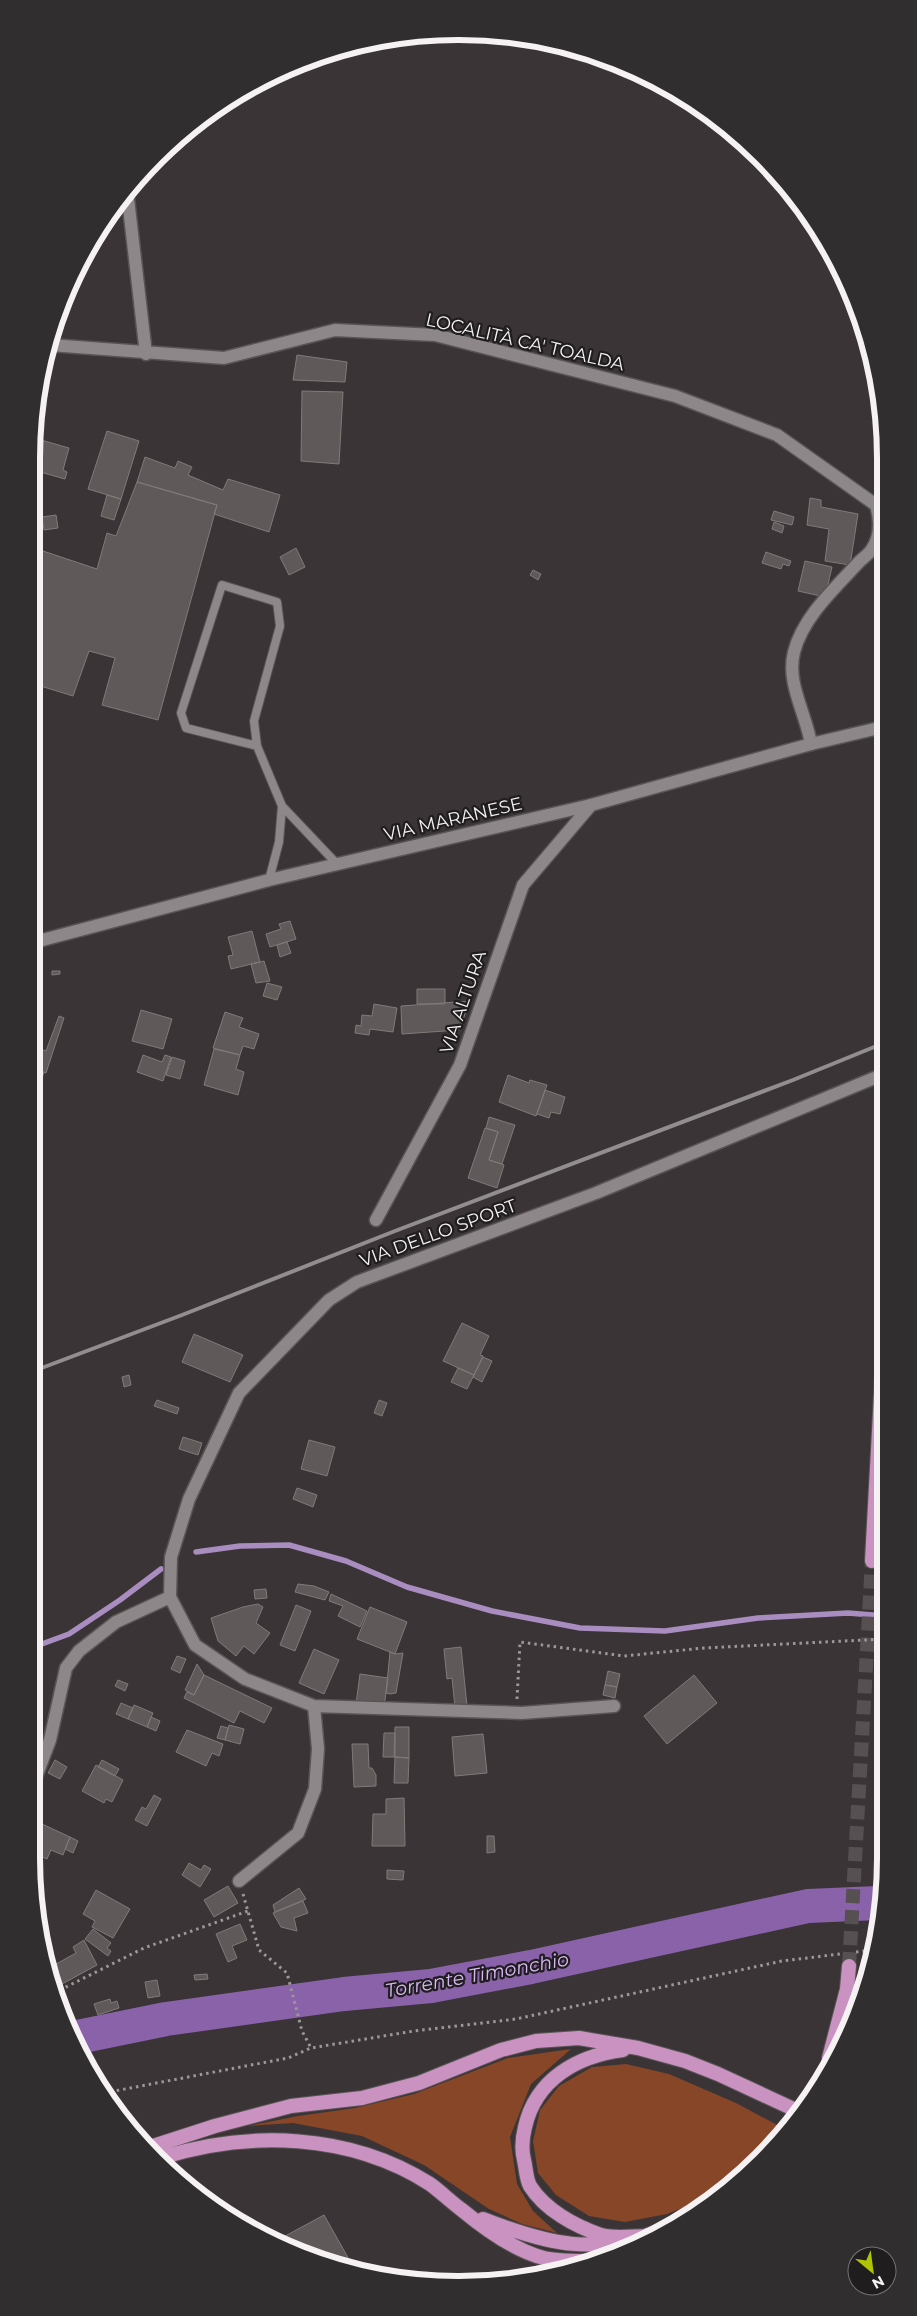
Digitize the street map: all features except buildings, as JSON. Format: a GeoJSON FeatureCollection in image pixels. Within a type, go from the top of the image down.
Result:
{"type":"FeatureCollection","features":[{"type":"Feature","properties":{"kind":"highway"},"geometry":{"type":"LineString","coordinates":[[872,1561],[877,1468]]}},
{"type":"Feature","properties":{"kind":"highway"},"geometry":{"type":"LineString","coordinates":[[847,1957],[848,2011]]}},
{"type":"Feature","properties":{"kind":"highway"},"geometry":{"type":"LineString","coordinates":[[832,2047],[847,1989]]}},
{"type":"Feature","properties":{"kind":"highway"},"geometry":{"type":"LineString","coordinates":[[156,2145],[215,2126],[291,2106],[362,2098],[419,2083],[501,2050],[536,2041],[579,2038],[638,2048],[701,2068],[793,2109]]}},
{"type":"Feature","properties":{"kind":"highway"},"geometry":{"type":"LineString","coordinates":[[638,2048],[601,2053],[585,2059],[576,2063],[544,2086],[528,2113],[521,2146],[529,2185],[549,2208],[577,2225],[603,2235],[638,2236]]}},
{"type":"Feature","properties":{"kind":"highway"},"geometry":{"type":"LineString","coordinates":[[167,2156],[221,2143],[265,2140],[313,2142],[355,2150],[397,2167],[430,2185],[495,2234],[543,2258],[561,2263]]}},
{"type":"Feature","properties":{"kind":"highway"},"geometry":{"type":"LineString","coordinates":[[464,2212],[536,2239],[597,2246],[629,2240]]}},
{"type":"Feature","properties":{"kind":"highway"},"geometry":{"type":"LineString","coordinates":[[543,2258],[574,2260]]}},
{"type":"Feature","properties":{"kind":"street"},"geometry":{"type":"LineString","coordinates":[[129,200],[146,354]]}},
{"type":"Feature","properties":{"kind":"street","name":"LOCALITÀ CA' TOALDA"},"geometry":{"type":"LineString","coordinates":[[55,346],[146,354],[224,358],[335,330],[435,335],[675,396],[777,435],[876,505],[877,508]]}},
{"type":"Feature","properties":{"kind":"street","name":"LOCALITÀ CA' TOALDA"},"geometry":{"type":"LineString","coordinates":[[811,744],[792,678],[794,653],[802,632],[822,603],[872,548],[877,536]]}},
{"type":"Feature","properties":{"kind":"street","name":"VIA MARANESE"},"geometry":{"type":"LineString","coordinates":[[40,941],[269,880],[591,804],[811,744],[877,728]]}},
{"type":"Feature","properties":{"kind":"street","name":"VIA ALTURA"},"geometry":{"type":"LineString","coordinates":[[376,1220],[460,1066],[523,885],[591,804]]}},
{"type":"Feature","properties":{"kind":"street","name":"VIA DELLO SPORT"},"geometry":{"type":"LineString","coordinates":[[170,1597],[171,1557],[189,1499],[240,1394],[328,1300],[357,1282],[596,1193],[877,1077]]}},
{"type":"Feature","properties":{"kind":"street"},"geometry":{"type":"LineString","coordinates":[[40,1766],[50,1740],[66,1668],[79,1651],[116,1622],[170,1597],[195,1645],[246,1679],[314,1706],[516,1712],[614,1706]]}},
{"type":"Feature","properties":{"kind":"street"},"geometry":{"type":"LineString","coordinates":[[238,1882],[298,1833],[315,1789],[318,1749],[314,1706]]}},
{"type":"Feature","properties":{"kind":"lane"},"geometry":{"type":"LineString","coordinates":[[257,746],[186,728],[181,713],[222,585],[276,602],[280,626],[254,721],[257,746],[282,806],[337,864]]}},
{"type":"Feature","properties":{"kind":"lane"},"geometry":{"type":"LineString","coordinates":[[269,880],[279,842],[282,806]]}},
{"type":"Feature","properties":{"kind":"path"},"geometry":{"type":"LineString","coordinates":[[516,1712],[520,1642],[624,1656],[704,1648],[877,1639]]}},
{"type":"Feature","properties":{"kind":"path"},"geometry":{"type":"LineString","coordinates":[[238,1882],[259,1950],[287,1972],[302,2031],[311,2048]]}},
{"type":"Feature","properties":{"kind":"path"},"geometry":{"type":"LineString","coordinates":[[61,1989],[144,1948],[248,1911]]}},
{"type":"Feature","properties":{"kind":"path"},"geometry":{"type":"LineString","coordinates":[[112,2091],[288,2058],[311,2048],[414,2031],[516,2019],[782,1961],[847,1957],[866,1951]]}},
{"type":"Feature","properties":{"kind":"shaded area"},"geometry":{"type":"Polygon","coordinates":[[[571,2049],[531,2084],[510,2137],[517,2184],[533,2211],[557,2233],[522,2224],[489,2209],[424,2165],[362,2136],[293,2123],[248,2126],[298,2116],[355,2108],[414,2094],[508,2058],[571,2049]]]}},
{"type":"Feature","properties":{"kind":"shaded area"},"geometry":{"type":"Polygon","coordinates":[[[626,2064],[669,2074],[736,2103],[779,2126],[734,2172],[693,2204],[667,2214],[625,2222],[589,2216],[556,2195],[538,2173],[533,2141],[540,2110],[559,2086],[592,2067],[626,2064]]]}},
{"type":"Feature","properties":{"kind":"waterway"},"geometry":{"type":"LineString","coordinates":[[196,1552],[240,1546],[289,1545],[346,1561],[407,1587],[492,1611],[580,1628],[665,1631],[758,1618],[848,1613],[877,1615]]}},
{"type":"Feature","properties":{"kind":"waterway"},"geometry":{"type":"LineString","coordinates":[[40,1645],[69,1634],[120,1600],[161,1569]]}},
{"type":"Feature","properties":{"kind":"waterway","name":"Torrente Timonchio"},"geometry":{"type":"LineString","coordinates":[[80,2037],[166,2019],[344,1994],[431,1986],[531,1967],[808,1906],[874,1903]]}},
{"type":"Feature","properties":{"kind":"tunnel"},"geometry":{"type":"LineString","coordinates":[[849,1966],[872,1561]]}},
{"type":"Feature","properties":{"kind":"railway"},"geometry":{"type":"LineString","coordinates":[[40,1369],[793,1080],[877,1046]]}}]}
